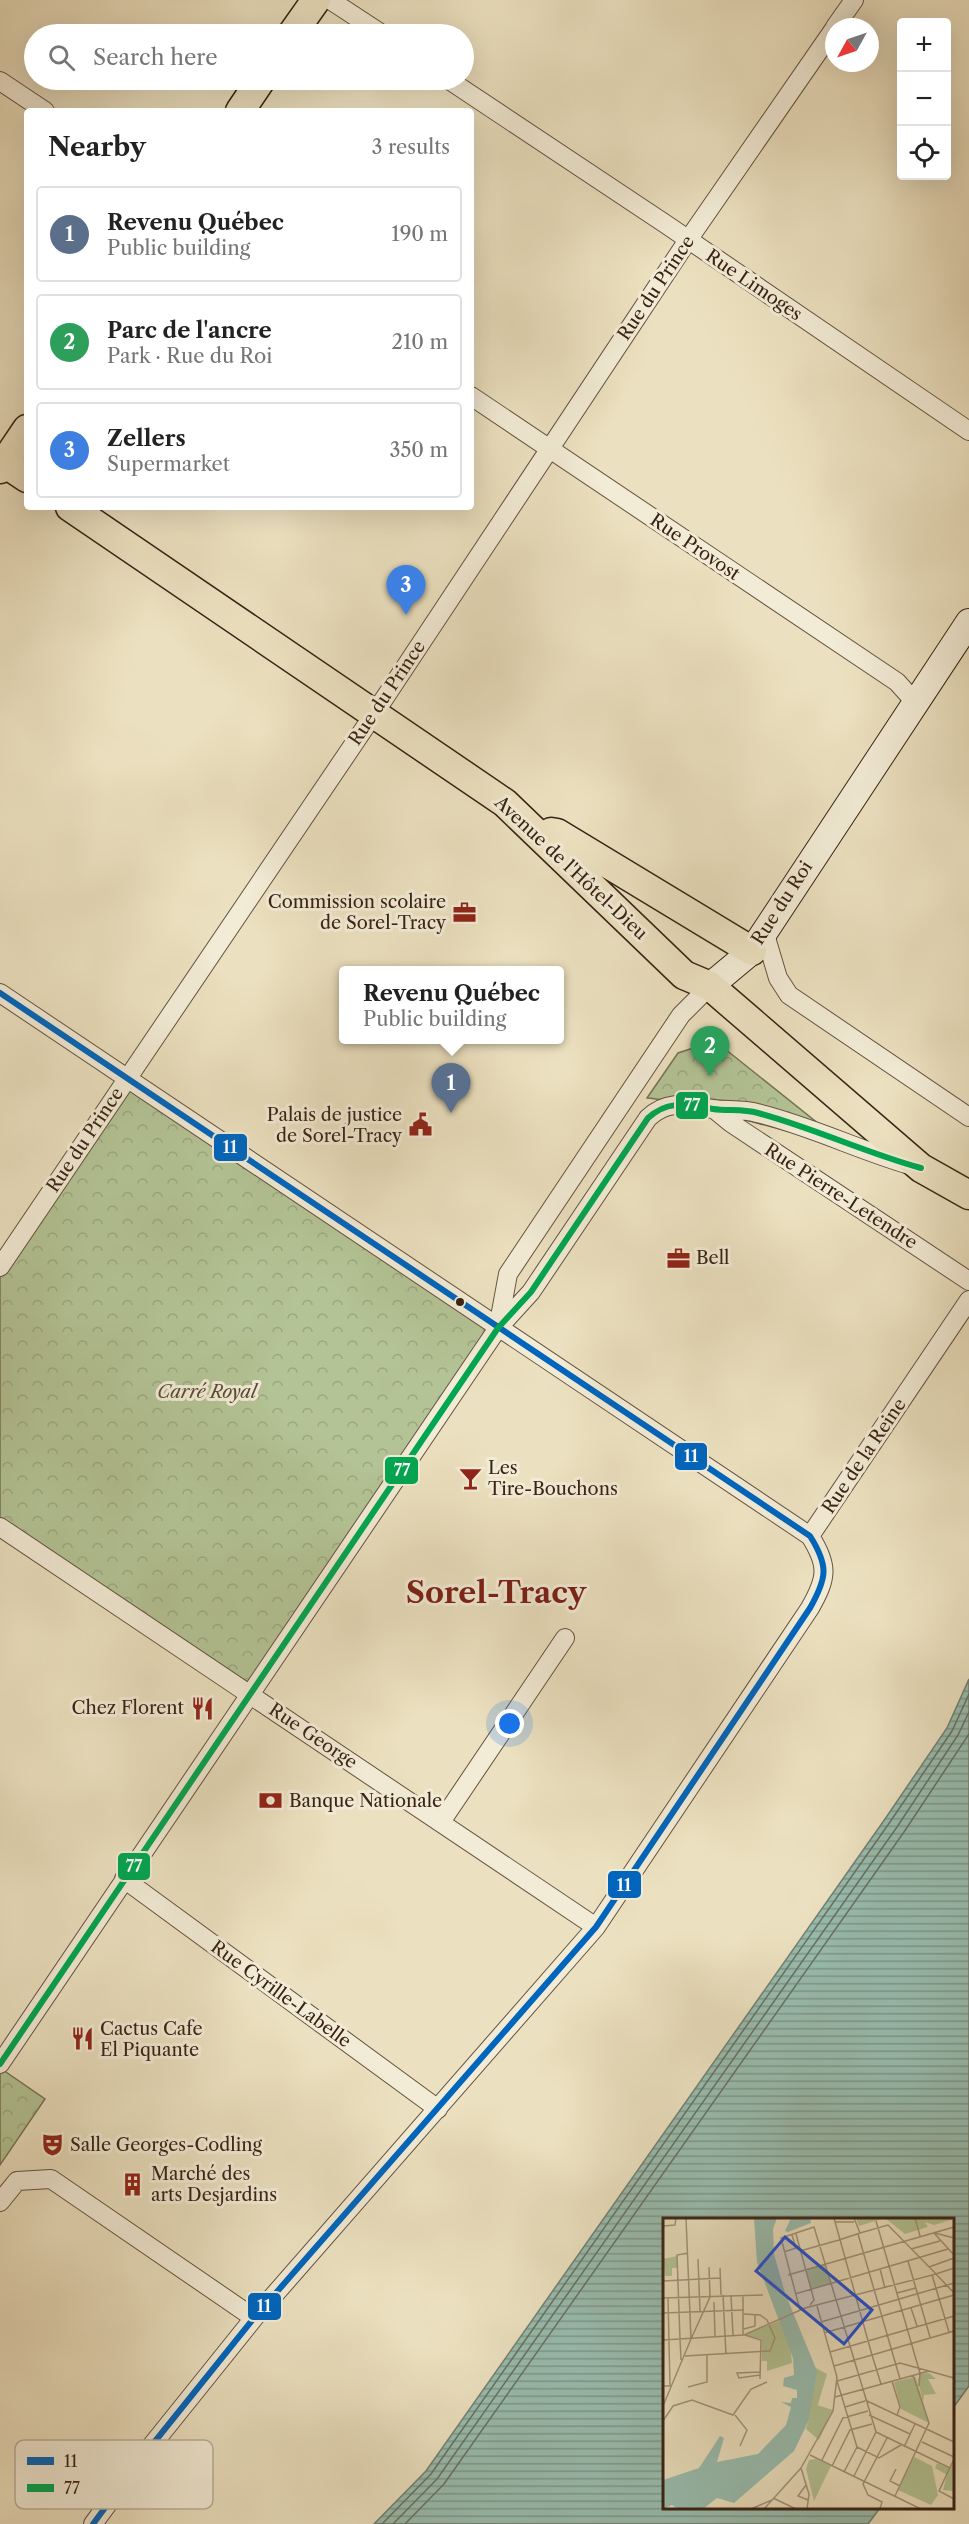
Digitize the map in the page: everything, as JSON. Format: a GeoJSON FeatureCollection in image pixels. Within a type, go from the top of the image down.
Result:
{"type":"FeatureCollection","features":[{"type":"Feature","properties":{"kind":"main road"},"geometry":{"type":"LineString","coordinates":[[299,24],[316,0]]}},
{"type":"Feature","properties":{"kind":"main road"},"geometry":{"type":"LineString","coordinates":[[242,108],[254,90]]}},
{"type":"Feature","properties":{"kind":"main road"},"geometry":{"type":"LineString","coordinates":[[8,467],[24,435]]}},
{"type":"Feature","properties":{"kind":"main road","name":"Avenue de l'Hôtel-Dieu"},"geometry":{"type":"LineString","coordinates":[[74,510],[505,803],[684,975],[710,986],[921,1168],[966,1194]]}},
{"type":"Feature","properties":{"kind":"main road","name":"Rue du Roi"},"geometry":{"type":"LineString","coordinates":[[710,986],[758,941],[969,622]]}},
{"type":"Feature","properties":{"kind":"main road"},"geometry":{"type":"LineString","coordinates":[[534,830],[557,833],[758,941]]}},
{"type":"Feature","properties":{"kind":"street"},"geometry":{"type":"LineString","coordinates":[[330,0],[367,24]]}},
{"type":"Feature","properties":{"kind":"street","name":"Rue du Prince"},"geometry":{"type":"LineString","coordinates":[[842,18],[854,0]]}},
{"type":"Feature","properties":{"kind":"street","name":"Rue du Prince"},"geometry":{"type":"LineString","coordinates":[[0,1267],[374,714],[688,240],[825,42]]}},
{"type":"Feature","properties":{"kind":"street"},"geometry":{"type":"LineString","coordinates":[[0,81],[40,108]]}},
{"type":"Feature","properties":{"kind":"street","name":"Rue Limoges"},"geometry":{"type":"LineString","coordinates":[[464,90],[969,431]]}},
{"type":"Feature","properties":{"kind":"street","name":"Rue Provost"},"geometry":{"type":"LineString","coordinates":[[474,398],[897,682],[915,702]]}},
{"type":"Feature","properties":{"kind":"street"},"geometry":{"type":"LineString","coordinates":[[758,941],[789,995],[969,1116]]}},
{"type":"Feature","properties":{"kind":"street","name":"Rue du Roi"},"geometry":{"type":"LineString","coordinates":[[498,1328],[508,1274],[681,1015],[710,986]]}},
{"type":"Feature","properties":{"kind":"street"},"geometry":{"type":"LineString","coordinates":[[0,993],[810,1536],[822,1560],[824,1575],[822,1587],[596,1927],[254,2318],[156,2440]]}},
{"type":"Feature","properties":{"kind":"street","name":"Rue du Roi"},"geometry":{"type":"LineString","coordinates":[[0,2063],[498,1328],[531,1292],[648,1118],[660,1109],[674,1104],[690,1104],[714,1109],[740,1109],[838,1139],[884,1158],[921,1168]]}},
{"type":"Feature","properties":{"kind":"street","name":"Rue Pierre-Letendre"},"geometry":{"type":"LineString","coordinates":[[714,1109],[731,1123],[969,1281]]}},
{"type":"Feature","properties":{"kind":"street","name":"Rue de la Reine"},"geometry":{"type":"LineString","coordinates":[[810,1536],[969,1300]]}},
{"type":"Feature","properties":{"kind":"street","name":"Rue George"},"geometry":{"type":"LineString","coordinates":[[0,1527],[596,1927]]}},
{"type":"Feature","properties":{"kind":"street"},"geometry":{"type":"LineString","coordinates":[[441,1822],[565,1638]]}},
{"type":"Feature","properties":{"kind":"street","name":"Rue Cyrille-Labelle"},"geometry":{"type":"LineString","coordinates":[[124,1879],[438,2109]]}},
{"type":"Feature","properties":{"kind":"street"},"geometry":{"type":"LineString","coordinates":[[0,2202],[17,2181],[51,2179],[254,2318]]}},
{"type":"Feature","properties":{"kind":"street"},"geometry":{"type":"LineString","coordinates":[[93,2524],[104,2509]]}},
{"type":"Feature","properties":{"kind":"green space"},"geometry":{"type":"Polygon","coordinates":[[[715,1041],[849,1148],[680,1102],[647,1098],[678,1053],[715,1041]]]}},
{"type":"Feature","properties":{"kind":"green space","name":"Carré Royal"},"geometry":{"type":"Polygon","coordinates":[[[123,1083],[494,1333],[250,1695],[0,1523],[0,1267],[123,1083]]]}},
{"type":"Feature","properties":{"kind":"green space"},"geometry":{"type":"Polygon","coordinates":[[[3,2070],[45,2099],[0,2165],[0,2074],[3,2070]]]}},
{"type":"Feature","properties":{"kind":"water"},"geometry":{"type":"Polygon","coordinates":[[[969,1679],[969,2386],[954,2407],[954,2218],[663,2218],[663,2509],[879,2509],[868,2524],[374,2524],[426,2471],[947,1728],[969,1679]]]}},
{"type":"Feature","properties":{"kind":"transit line","name":"11"},"geometry":{"type":"LineString","coordinates":[[0,993],[810,1536],[820,1556],[824,1572],[820,1588],[810,1608],[596,1927],[254,2318],[156,2440]]}},
{"type":"Feature","properties":{"kind":"transit line","name":"77"},"geometry":{"type":"LineString","coordinates":[[0,2064],[498,1328],[531,1292],[648,1118],[663,1108],[679,1105],[752,1112],[779,1119],[921,1168]]}},
{"type":"Feature","properties":{"kind":"transit line","name":"11"},"geometry":{"type":"LineString","coordinates":[[93,2524],[104,2509]]}},
{"type":"Feature","properties":{"kind":"place","name":"Zellers"},"geometry":{"type":"Point","coordinates":[406,615]}},
{"type":"Feature","properties":{"kind":"place","name":"Commission scolaire de Sorel-Tracy"},"geometry":{"type":"Point","coordinates":[464,912]}},
{"type":"Feature","properties":{"kind":"place","name":"Parc de l'ancre"},"geometry":{"type":"Point","coordinates":[710,1076]}},
{"type":"Feature","properties":{"kind":"place","name":"Revenu Québec"},"geometry":{"type":"Point","coordinates":[451,1113]}},
{"type":"Feature","properties":{"kind":"place","name":"Palais de justice de Sorel-Tracy"},"geometry":{"type":"Point","coordinates":[420,1125]}},
{"type":"Feature","properties":{"kind":"place","name":"Bell"},"geometry":{"type":"Point","coordinates":[678,1258]}},
{"type":"Feature","properties":{"kind":"place","name":"Les Tire-Bouchons"},"geometry":{"type":"Point","coordinates":[470,1478]}},
{"type":"Feature","properties":{"kind":"place","name":"Chez Florent"},"geometry":{"type":"Point","coordinates":[202,1708]}},
{"type":"Feature","properties":{"kind":"place","name":"Banque Nationale"},"geometry":{"type":"Point","coordinates":[271,1801]}},
{"type":"Feature","properties":{"kind":"place","name":"Cactus Cafe El Piquante"},"geometry":{"type":"Point","coordinates":[82,2039]}},
{"type":"Feature","properties":{"kind":"place","name":"Salle Georges-Codling"},"geometry":{"type":"Point","coordinates":[52,2145]}},
{"type":"Feature","properties":{"kind":"place","name":"Marché des arts Desjardins"},"geometry":{"type":"Point","coordinates":[133,2184]}},
{"type":"Feature","properties":{"kind":"district","name":"Sorel-Tracy"},"geometry":{"type":"Point","coordinates":[496,1593]}}]}
